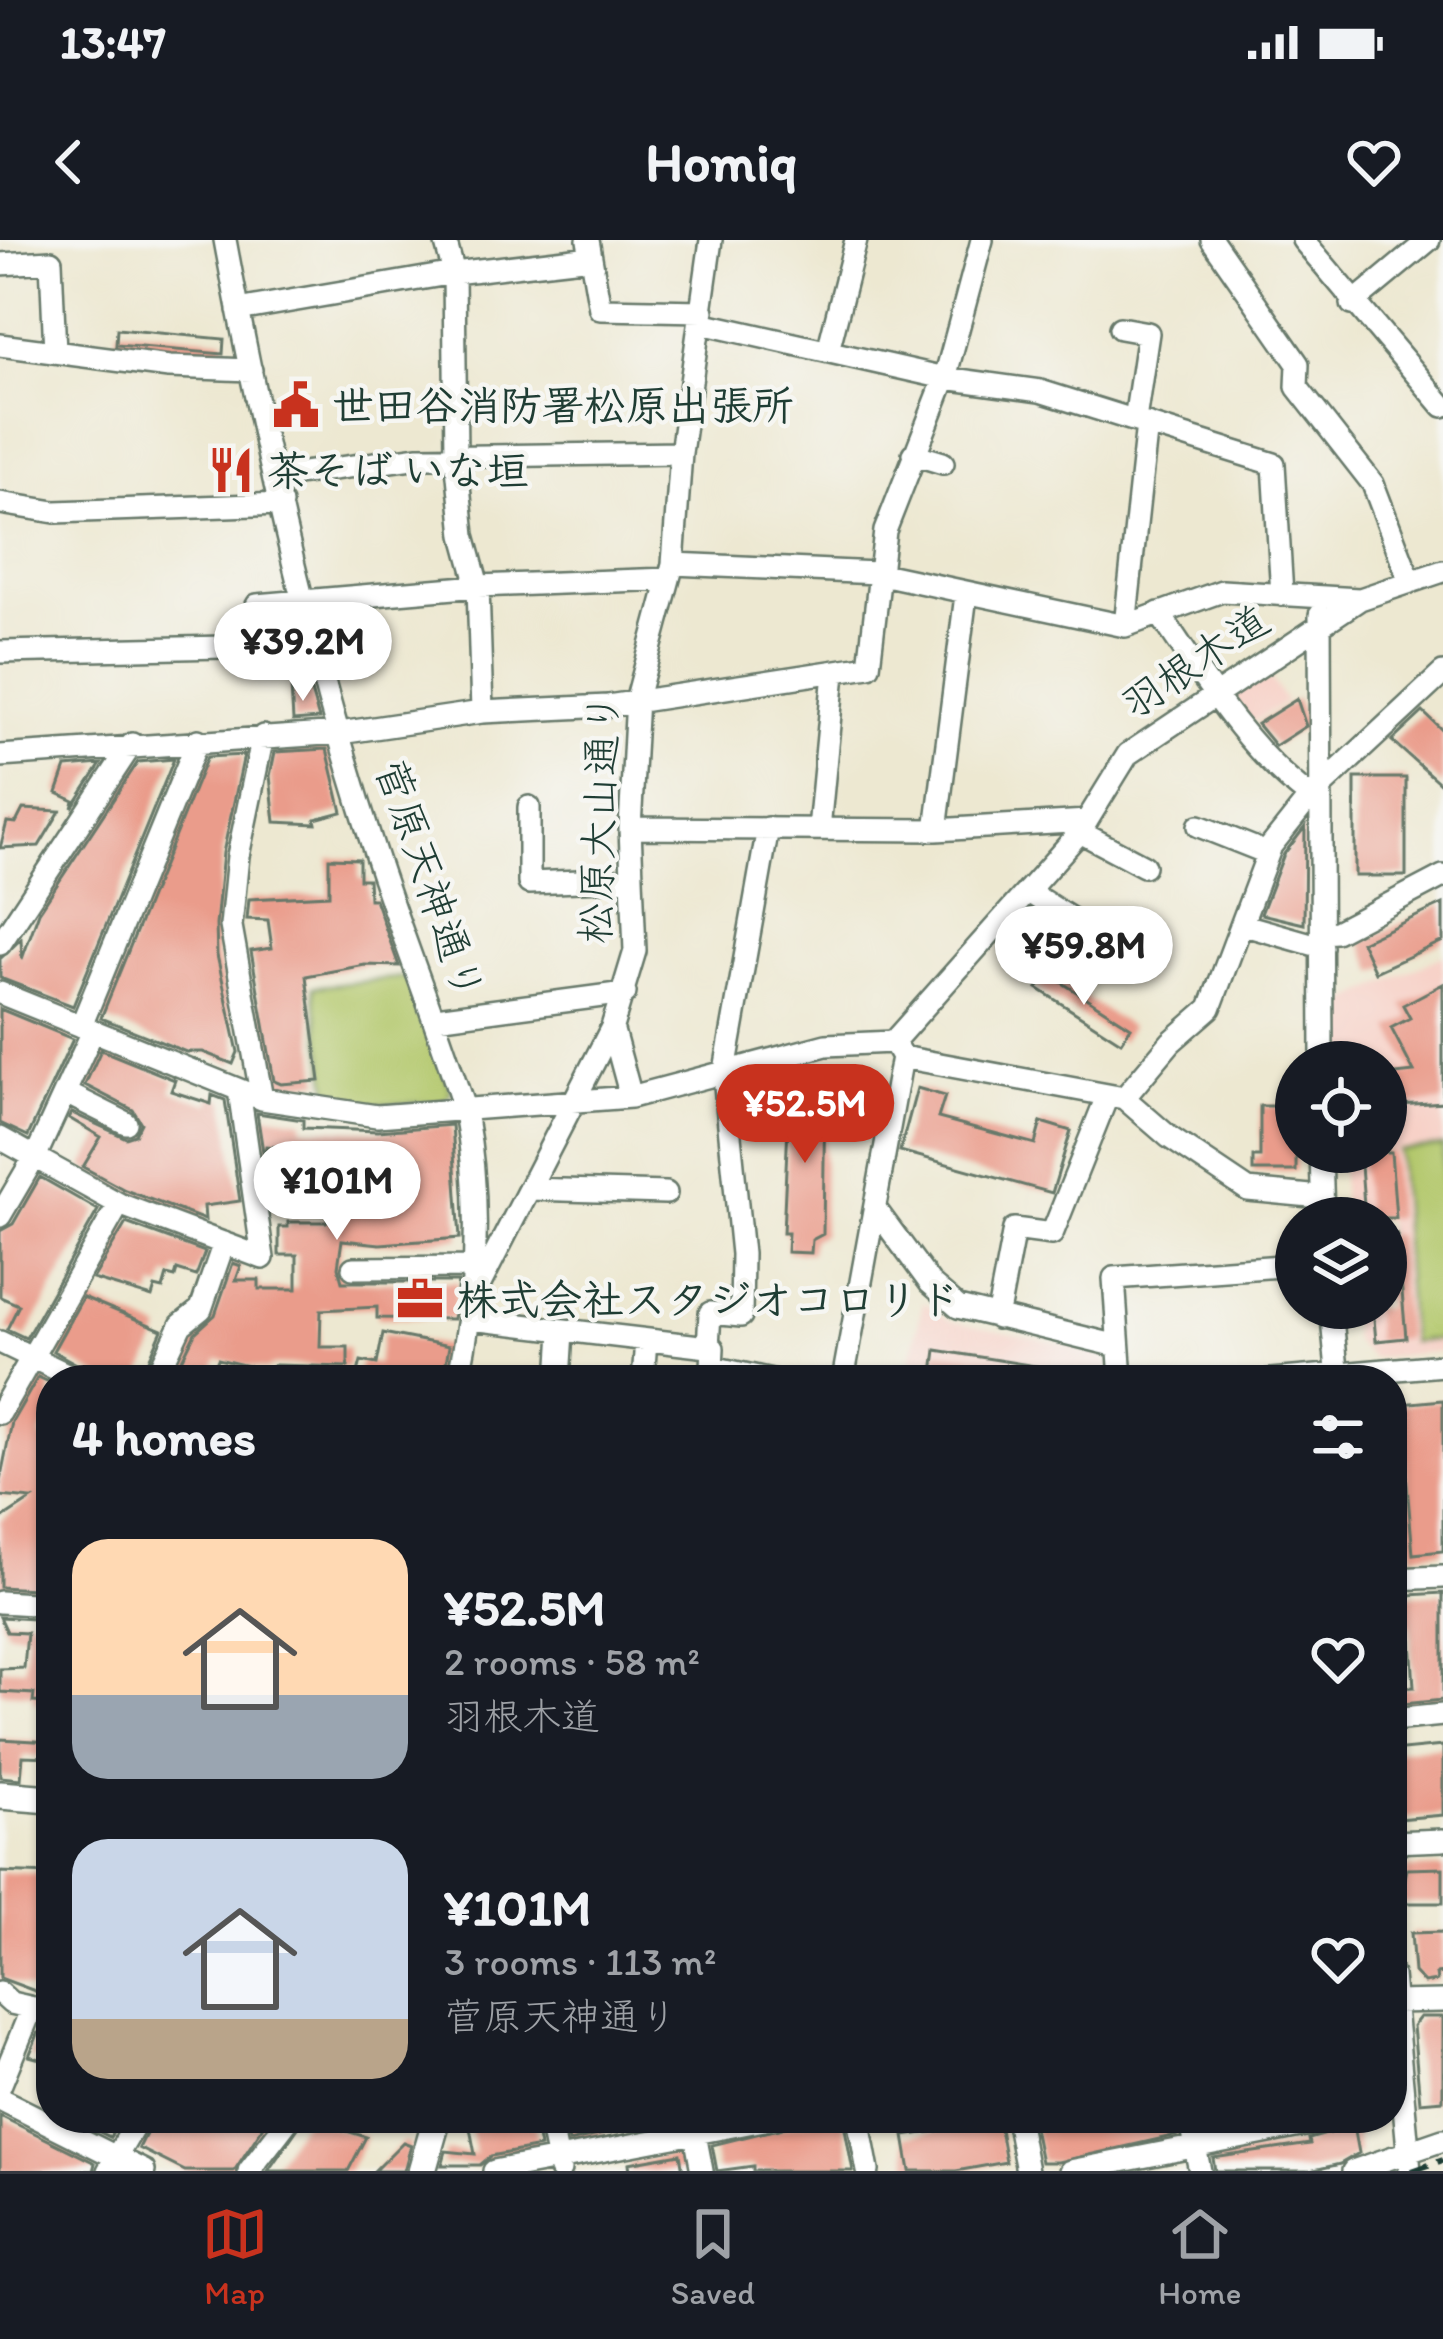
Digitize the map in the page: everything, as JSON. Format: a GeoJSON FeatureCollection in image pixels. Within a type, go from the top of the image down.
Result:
{"type":"FeatureCollection","features":[{"type":"Feature","properties":{"kind":"main road"},"geometry":{"type":"LineString","coordinates":[[0,1795],[36,1797]]}},
{"type":"Feature","properties":{"kind":"main road"},"geometry":{"type":"LineString","coordinates":[[422,2171],[432,2133]]}},
{"type":"Feature","properties":{"kind":"street","name":"菅原天神通り"},"geometry":{"type":"LineString","coordinates":[[225,240],[281,504],[340,734],[375,854],[465,1112],[473,1154],[472,1308]]}},
{"type":"Feature","properties":{"kind":"street"},"geometry":{"type":"LineString","coordinates":[[446,240],[454,273],[456,456],[464,536],[478,586],[482,712]]}},
{"type":"Feature","properties":{"kind":"street","name":"松原大山通り"},"geometry":{"type":"LineString","coordinates":[[472,1308],[625,993],[636,933],[630,828],[637,698],[671,572],[681,453],[711,240]]}},
{"type":"Feature","properties":{"kind":"street"},"geometry":{"type":"LineString","coordinates":[[828,351],[856,240]]}},
{"type":"Feature","properties":{"kind":"street"},"geometry":{"type":"LineString","coordinates":[[0,755],[340,734],[482,712],[608,706],[869,666],[885,531],[944,378],[982,240]]}},
{"type":"Feature","properties":{"kind":"street"},"geometry":{"type":"LineString","coordinates":[[1212,240],[1298,364],[1297,387],[1373,484],[1410,581]]}},
{"type":"Feature","properties":{"kind":"street"},"geometry":{"type":"LineString","coordinates":[[1303,240],[1352,304],[1443,406]]}},
{"type":"Feature","properties":{"kind":"street"},"geometry":{"type":"LineString","coordinates":[[1352,304],[1429,240]]}},
{"type":"Feature","properties":{"kind":"street"},"geometry":{"type":"LineString","coordinates":[[238,310],[590,249],[600,309],[702,317],[944,378],[1040,392],[1274,464],[1282,595]]}},
{"type":"Feature","properties":{"kind":"street"},"geometry":{"type":"LineString","coordinates":[[0,264],[51,262],[55,352]]}},
{"type":"Feature","properties":{"kind":"street"},"geometry":{"type":"LineString","coordinates":[[1120,328],[1148,333],[1125,626]]}},
{"type":"Feature","properties":{"kind":"street"},"geometry":{"type":"LineString","coordinates":[[0,345],[169,367],[251,370]]}},
{"type":"Feature","properties":{"kind":"street"},"geometry":{"type":"LineString","coordinates":[[275,477],[456,456],[681,453]]}},
{"type":"Feature","properties":{"kind":"street"},"geometry":{"type":"LineString","coordinates":[[913,454],[943,463]]}},
{"type":"Feature","properties":{"kind":"street"},"geometry":{"type":"LineString","coordinates":[[0,503],[55,512],[281,504]]}},
{"type":"Feature","properties":{"kind":"street"},"geometry":{"type":"LineString","coordinates":[[257,605],[671,572],[877,573],[1125,626],[1222,591],[1360,599],[1443,571]]}},
{"type":"Feature","properties":{"kind":"street"},"geometry":{"type":"LineString","coordinates":[[935,830],[966,595]]}},
{"type":"Feature","properties":{"kind":"street"},"geometry":{"type":"LineString","coordinates":[[1319,597],[1322,1041]]}},
{"type":"Feature","properties":{"kind":"street","name":"羽根木道"},"geometry":{"type":"LineString","coordinates":[[898,1050],[1083,826],[1127,754],[1360,599]]}},
{"type":"Feature","properties":{"kind":"street"},"geometry":{"type":"LineString","coordinates":[[1159,614],[1214,693],[1285,778],[1317,792]]}},
{"type":"Feature","properties":{"kind":"street"},"geometry":{"type":"LineString","coordinates":[[0,652],[317,645]]}},
{"type":"Feature","properties":{"kind":"street"},"geometry":{"type":"LineString","coordinates":[[819,829],[834,673]]}},
{"type":"Feature","properties":{"kind":"street"},"geometry":{"type":"LineString","coordinates":[[997,1318],[1015,1229],[1052,1234],[1115,1098],[1210,1008],[1267,853],[1317,792],[1443,673]]}},
{"type":"Feature","properties":{"kind":"street"},"geometry":{"type":"LineString","coordinates":[[262,1099],[231,926],[238,856],[263,736]]}},
{"type":"Feature","properties":{"kind":"street"},"geometry":{"type":"LineString","coordinates":[[1,1212],[66,1093],[198,740]]}},
{"type":"Feature","properties":{"kind":"street"},"geometry":{"type":"LineString","coordinates":[[0,944],[132,744]]}},
{"type":"Feature","properties":{"kind":"street"},"geometry":{"type":"LineString","coordinates":[[529,807],[529,883],[630,879]]}},
{"type":"Feature","properties":{"kind":"street"},"geometry":{"type":"LineString","coordinates":[[630,828],[1083,826],[1144,866]]}},
{"type":"Feature","properties":{"kind":"street"},"geometry":{"type":"LineString","coordinates":[[1199,826],[1267,853]]}},
{"type":"Feature","properties":{"kind":"street"},"geometry":{"type":"LineString","coordinates":[[708,1347],[710,1313],[741,1316],[742,1254],[724,1076],[768,828]]}},
{"type":"Feature","properties":{"kind":"street"},"geometry":{"type":"LineString","coordinates":[[1244,925],[1322,940],[1443,876]]}},
{"type":"Feature","properties":{"kind":"street"},"geometry":{"type":"LineString","coordinates":[[1028,891],[1092,932]]}},
{"type":"Feature","properties":{"kind":"street"},"geometry":{"type":"LineString","coordinates":[[0,993],[262,1099],[334,1113],[465,1112],[631,1097],[724,1076],[826,1045],[898,1050],[1115,1098],[1248,1190],[1277,1197]]}},
{"type":"Feature","properties":{"kind":"street"},"geometry":{"type":"LineString","coordinates":[[436,1018],[625,993]]}},
{"type":"Feature","properties":{"kind":"street"},"geometry":{"type":"LineString","coordinates":[[612,1027],[631,1097]]}},
{"type":"Feature","properties":{"kind":"street"},"geometry":{"type":"LineString","coordinates":[[845,1365],[878,1210],[898,1050]]}},
{"type":"Feature","properties":{"kind":"street"},"geometry":{"type":"LineString","coordinates":[[0,1138],[119,1204],[263,1258],[239,1090]]}},
{"type":"Feature","properties":{"kind":"street"},"geometry":{"type":"LineString","coordinates":[[66,1093],[126,1123]]}},
{"type":"Feature","properties":{"kind":"street"},"geometry":{"type":"LineString","coordinates":[[529,1189],[666,1193]]}},
{"type":"Feature","properties":{"kind":"street"},"geometry":{"type":"LineString","coordinates":[[0,1413],[119,1204]]}},
{"type":"Feature","properties":{"kind":"street"},"geometry":{"type":"LineString","coordinates":[[878,1210],[930,1283],[958,1307],[1118,1346]]}},
{"type":"Feature","properties":{"kind":"street"},"geometry":{"type":"LineString","coordinates":[[161,1365],[181,1325],[201,1309],[224,1243]]}},
{"type":"Feature","properties":{"kind":"street"},"geometry":{"type":"LineString","coordinates":[[1120,1365],[1114,1278],[1275,1266]]}},
{"type":"Feature","properties":{"kind":"street"},"geometry":{"type":"LineString","coordinates":[[353,1268],[475,1267]]}},
{"type":"Feature","properties":{"kind":"street"},"geometry":{"type":"LineString","coordinates":[[461,1365],[472,1308],[562,1331],[713,1348],[712,1365]]}},
{"type":"Feature","properties":{"kind":"street"},"geometry":{"type":"LineString","coordinates":[[1333,1329],[1337,1365]]}},
{"type":"Feature","properties":{"kind":"street"},"geometry":{"type":"LineString","coordinates":[[560,1365],[562,1331]]}},
{"type":"Feature","properties":{"kind":"street"},"geometry":{"type":"LineString","coordinates":[[644,1365],[646,1340]]}},
{"type":"Feature","properties":{"kind":"street"},"geometry":{"type":"LineString","coordinates":[[0,1342],[45,1365]]}},
{"type":"Feature","properties":{"kind":"street"},"geometry":{"type":"LineString","coordinates":[[1407,1369],[1443,1365]]}},
{"type":"Feature","properties":{"kind":"street"},"geometry":{"type":"LineString","coordinates":[[1407,1579],[1443,1577]]}},
{"type":"Feature","properties":{"kind":"street"},"geometry":{"type":"LineString","coordinates":[[0,1602],[36,1604]]}},
{"type":"Feature","properties":{"kind":"street"},"geometry":{"type":"LineString","coordinates":[[1407,1719],[1443,1715]]}},
{"type":"Feature","properties":{"kind":"street"},"geometry":{"type":"LineString","coordinates":[[1407,1841],[1443,1840]]}},
{"type":"Feature","properties":{"kind":"street"},"geometry":{"type":"LineString","coordinates":[[0,1993],[36,2008]]}},
{"type":"Feature","properties":{"kind":"street"},"geometry":{"type":"LineString","coordinates":[[1407,2002],[1443,2001]]}},
{"type":"Feature","properties":{"kind":"street"},"geometry":{"type":"LineString","coordinates":[[0,2086],[36,2019]]}},
{"type":"Feature","properties":{"kind":"street"},"geometry":{"type":"LineString","coordinates":[[0,2098],[36,2119]]}},
{"type":"Feature","properties":{"kind":"street"},"geometry":{"type":"LineString","coordinates":[[60,2133],[113,2164],[144,2171]]}},
{"type":"Feature","properties":{"kind":"street"},"geometry":{"type":"LineString","coordinates":[[113,2164],[131,2133]]}},
{"type":"Feature","properties":{"kind":"street"},"geometry":{"type":"LineString","coordinates":[[249,2171],[278,2133]]}},
{"type":"Feature","properties":{"kind":"street"},"geometry":{"type":"LineString","coordinates":[[552,2133],[559,2165]]}},
{"type":"Feature","properties":{"kind":"street"},"geometry":{"type":"LineString","coordinates":[[494,2171],[559,2165],[669,2133]]}},
{"type":"Feature","properties":{"kind":"street"},"geometry":{"type":"LineString","coordinates":[[694,2133],[702,2171]]}},
{"type":"Feature","properties":{"kind":"street"},"geometry":{"type":"LineString","coordinates":[[861,2133],[868,2171]]}},
{"type":"Feature","properties":{"kind":"street"},"geometry":{"type":"LineString","coordinates":[[1020,2133],[1027,2171]]}},
{"type":"Feature","properties":{"kind":"street"},"geometry":{"type":"LineString","coordinates":[[1193,2133],[1200,2171]]}},
{"type":"Feature","properties":{"kind":"street"},"geometry":{"type":"LineString","coordinates":[[1070,2171],[1263,2133]]}},
{"type":"Feature","properties":{"kind":"street"},"geometry":{"type":"LineString","coordinates":[[1353,2171],[1409,2162],[1443,2140]]}},
{"type":"Feature","properties":{"kind":"shaded area"},"geometry":{"type":"Polygon","coordinates":[[[1265,668],[1285,702],[1250,724],[1231,693],[1265,668]]]}},
{"type":"Feature","properties":{"kind":"shaded area"},"geometry":{"type":"Polygon","coordinates":[[[1443,955],[1443,1351],[1371,1358],[1353,1340],[1352,1329],[1407,1329],[1407,1197],[1342,1197],[1341,1173],[1407,1173],[1407,1041],[1339,1041],[1339,1005],[1443,955]]]}},
{"type":"Feature","properties":{"kind":"shaded area"},"geometry":{"type":"Polygon","coordinates":[[[923,1302],[950,1321],[1096,1351],[1108,1365],[909,1365],[923,1302]]]}},
{"type":"Feature","properties":{"kind":"green space"},"geometry":{"type":"Polygon","coordinates":[[[413,976],[451,1092],[444,1102],[331,1106],[313,987],[413,976]]]}},
{"type":"Feature","properties":{"kind":"green space"},"geometry":{"type":"Polygon","coordinates":[[[1443,1146],[1443,1339],[1411,1342],[1407,1197],[1401,1197],[1400,1173],[1407,1173],[1407,1149],[1443,1146]]]}},
{"type":"Feature","properties":{"kind":"building"},"geometry":{"type":"Polygon","coordinates":[[[117,329],[224,339],[223,354],[116,345],[117,329]]]}},
{"type":"Feature","properties":{"kind":"building"},"geometry":{"type":"Polygon","coordinates":[[[309,685],[319,719],[293,721],[291,686],[309,685]]]}},
{"type":"Feature","properties":{"kind":"building"},"geometry":{"type":"Polygon","coordinates":[[[1297,699],[1306,726],[1275,746],[1257,724],[1297,699]]]}},
{"type":"Feature","properties":{"kind":"building"},"geometry":{"type":"Polygon","coordinates":[[[1423,712],[1443,731],[1443,786],[1392,741],[1423,712]]]}},
{"type":"Feature","properties":{"kind":"building"},"geometry":{"type":"Polygon","coordinates":[[[327,749],[342,812],[315,819],[316,824],[275,822],[270,776],[275,752],[327,749]]]}},
{"type":"Feature","properties":{"kind":"building"},"geometry":{"type":"Polygon","coordinates":[[[244,755],[223,853],[216,925],[217,955],[238,1052],[233,1064],[203,1052],[186,1052],[101,1018],[207,757],[244,755]]]}},
{"type":"Feature","properties":{"kind":"building"},"geometry":{"type":"Polygon","coordinates":[[[174,759],[73,1006],[0,978],[0,959],[21,939],[22,959],[39,912],[138,762],[174,759]]]}},
{"type":"Feature","properties":{"kind":"building"},"geometry":{"type":"Polygon","coordinates":[[[101,764],[72,808],[74,801],[57,793],[66,767],[101,764]]]}},
{"type":"Feature","properties":{"kind":"building"},"geometry":{"type":"Polygon","coordinates":[[[1355,778],[1406,778],[1406,876],[1355,876],[1355,778]]]}},
{"type":"Feature","properties":{"kind":"building"},"geometry":{"type":"Polygon","coordinates":[[[23,809],[60,811],[39,846],[0,848],[7,822],[16,823],[23,809]]]}},
{"type":"Feature","properties":{"kind":"building"},"geometry":{"type":"Polygon","coordinates":[[[1305,827],[1304,924],[1261,914],[1284,854],[1305,827]]]}},
{"type":"Feature","properties":{"kind":"building"},"geometry":{"type":"Polygon","coordinates":[[[329,858],[359,859],[359,879],[368,879],[369,899],[375,899],[399,966],[365,965],[306,976],[320,1081],[281,1084],[274,1081],[251,951],[272,948],[268,920],[247,919],[249,899],[329,895],[329,858]]]}},
{"type":"Feature","properties":{"kind":"building"},"geometry":{"type":"Polygon","coordinates":[[[1443,904],[1443,941],[1375,972],[1361,942],[1443,904]]]}},
{"type":"Feature","properties":{"kind":"building"},"geometry":{"type":"Polygon","coordinates":[[[1047,973],[1131,1027],[1121,1042],[1037,988],[1047,973]]]}},
{"type":"Feature","properties":{"kind":"building"},"geometry":{"type":"Polygon","coordinates":[[[1443,984],[1443,1102],[1407,1105],[1407,1073],[1414,1072],[1407,1059],[1407,1041],[1398,1041],[1391,1028],[1410,1018],[1403,1005],[1443,984]]]}},
{"type":"Feature","properties":{"kind":"building"},"geometry":{"type":"Polygon","coordinates":[[[0,1009],[73,1039],[28,1136],[0,1123],[0,1009]]]}},
{"type":"Feature","properties":{"kind":"building"},"geometry":{"type":"Polygon","coordinates":[[[101,1050],[175,1080],[171,1091],[211,1104],[212,1095],[225,1100],[240,1201],[204,1206],[205,1220],[125,1190],[83,1167],[101,1137],[69,1118],[72,1113],[126,1138],[135,1135],[141,1123],[133,1110],[85,1085],[101,1050]]]}},
{"type":"Feature","properties":{"kind":"building"},"geometry":{"type":"Polygon","coordinates":[[[795,1079],[825,1087],[823,1234],[812,1240],[811,1253],[787,1252],[788,1233],[783,1233],[790,1083],[795,1079]]]}},
{"type":"Feature","properties":{"kind":"building"},"geometry":{"type":"Polygon","coordinates":[[[917,1088],[945,1096],[938,1118],[1035,1144],[1041,1122],[1071,1131],[1052,1193],[900,1151],[917,1088]]]}},
{"type":"Feature","properties":{"kind":"building"},"geometry":{"type":"Polygon","coordinates":[[[1260,1106],[1275,1106],[1275,1171],[1253,1171],[1253,1157],[1260,1157],[1260,1106]]]}},
{"type":"Feature","properties":{"kind":"building"},"geometry":{"type":"Polygon","coordinates":[[[257,1113],[303,1120],[303,1128],[378,1131],[452,1125],[460,1238],[380,1244],[342,1240],[338,1267],[342,1282],[458,1282],[453,1319],[377,1318],[377,1307],[321,1310],[320,1347],[348,1347],[348,1365],[244,1365],[218,1359],[215,1365],[179,1365],[195,1333],[215,1315],[233,1263],[241,1266],[236,1280],[259,1280],[259,1289],[297,1289],[297,1255],[279,1255],[279,1227],[288,1227],[288,1222],[327,1222],[327,1194],[294,1190],[278,1196],[278,1147],[266,1146],[264,1158],[257,1113]]]}},
{"type":"Feature","properties":{"kind":"building"},"geometry":{"type":"Polygon","coordinates":[[[1362,1173],[1393,1173],[1394,1197],[1363,1197],[1362,1173]]]}},
{"type":"Feature","properties":{"kind":"building"},"geometry":{"type":"Polygon","coordinates":[[[40,1177],[98,1210],[26,1338],[7,1329],[19,1305],[0,1297],[0,1231],[13,1224],[40,1177]]]}},
{"type":"Feature","properties":{"kind":"building"},"geometry":{"type":"Polygon","coordinates":[[[126,1223],[205,1252],[196,1276],[177,1270],[175,1277],[167,1275],[163,1289],[155,1287],[152,1297],[93,1279],[126,1223]]]}},
{"type":"Feature","properties":{"kind":"building"},"geometry":{"type":"Polygon","coordinates":[[[83,1297],[162,1330],[147,1365],[79,1365],[53,1351],[83,1297]]]}},
{"type":"Feature","properties":{"kind":"building"},"geometry":{"type":"Polygon","coordinates":[[[1375,1329],[1405,1329],[1406,1338],[1376,1341],[1375,1329]]]}},
{"type":"Feature","properties":{"kind":"building"},"geometry":{"type":"Polygon","coordinates":[[[383,1333],[449,1346],[446,1365],[360,1365],[361,1361],[377,1364],[383,1333]]]}},
{"type":"Feature","properties":{"kind":"building"},"geometry":{"type":"Polygon","coordinates":[[[936,1350],[1029,1365],[934,1365],[936,1350]]]}},
{"type":"Feature","properties":{"kind":"building"},"geometry":{"type":"Polygon","coordinates":[[[36,1380],[36,1589],[0,1587],[0,1520],[32,1499],[0,1496],[12,1422],[36,1380]]]}},
{"type":"Feature","properties":{"kind":"building"},"geometry":{"type":"Polygon","coordinates":[[[1443,1400],[1443,1551],[1413,1554],[1407,1403],[1443,1400]]]}},
{"type":"Feature","properties":{"kind":"building"},"geometry":{"type":"Polygon","coordinates":[[[1443,1593],[1443,1700],[1407,1704],[1407,1687],[1414,1687],[1407,1595],[1443,1593]]]}},
{"type":"Feature","properties":{"kind":"building"},"geometry":{"type":"Polygon","coordinates":[[[0,1617],[36,1619],[36,1702],[34,1694],[0,1692],[0,1669],[24,1668],[27,1633],[7,1632],[0,1617]]]}},
{"type":"Feature","properties":{"kind":"building"},"geometry":{"type":"Polygon","coordinates":[[[0,1739],[36,1741],[36,1756],[23,1756],[21,1779],[0,1777],[0,1739]]]}},
{"type":"Feature","properties":{"kind":"building"},"geometry":{"type":"Polygon","coordinates":[[[1443,1746],[1443,1815],[1407,1818],[1407,1750],[1443,1746]]]}},
{"type":"Feature","properties":{"kind":"building"},"geometry":{"type":"Polygon","coordinates":[[[1443,1868],[1443,1903],[1407,1903],[1407,1869],[1443,1868]]]}},
{"type":"Feature","properties":{"kind":"building"},"geometry":{"type":"Polygon","coordinates":[[[0,1872],[36,1873],[36,1991],[0,1978],[0,1872]]]}},
{"type":"Feature","properties":{"kind":"building"},"geometry":{"type":"Polygon","coordinates":[[[1443,1932],[1443,1973],[1436,1974],[1437,1981],[1424,1983],[1414,1972],[1411,1933],[1443,1932]]]}},
{"type":"Feature","properties":{"kind":"building"},"geometry":{"type":"Polygon","coordinates":[[[1420,2017],[1443,2017],[1443,2100],[1420,2102],[1413,2026],[1420,2017]]]}},
{"type":"Feature","properties":{"kind":"building"},"geometry":{"type":"Polygon","coordinates":[[[0,2116],[95,2163],[93,2171],[0,2171],[0,2116]]]}},
{"type":"Feature","properties":{"kind":"building"},"geometry":{"type":"Polygon","coordinates":[[[146,2133],[259,2133],[234,2171],[185,2171],[139,2148],[146,2133]]]}},
{"type":"Feature","properties":{"kind":"building"},"geometry":{"type":"Polygon","coordinates":[[[295,2133],[366,2137],[348,2171],[268,2171],[295,2133]]]}},
{"type":"Feature","properties":{"kind":"building"},"geometry":{"type":"Polygon","coordinates":[[[471,2133],[537,2133],[540,2147],[491,2156],[480,2165],[442,2165],[446,2151],[475,2154],[471,2133]]]}},
{"type":"Feature","properties":{"kind":"building"},"geometry":{"type":"Polygon","coordinates":[[[567,2133],[603,2133],[603,2134],[569,2142],[567,2133]]]}},
{"type":"Feature","properties":{"kind":"building"},"geometry":{"type":"Polygon","coordinates":[[[760,2133],[846,2133],[853,2171],[753,2171],[753,2166],[717,2171],[712,2145],[760,2133]]]}},
{"type":"Feature","properties":{"kind":"building"},"geometry":{"type":"Polygon","coordinates":[[[1001,2133],[1006,2162],[956,2171],[910,2171],[904,2136],[1001,2133]]]}},
{"type":"Feature","properties":{"kind":"building"},"geometry":{"type":"Polygon","coordinates":[[[1035,2133],[1177,2133],[1058,2162],[1041,2162],[1035,2133]]]}},
{"type":"Feature","properties":{"kind":"building"},"geometry":{"type":"Polygon","coordinates":[[[1355,2133],[1359,2153],[1340,2164],[1310,2171],[1215,2171],[1213,2158],[1310,2144],[1309,2139],[1355,2133]]]}},
{"type":"Feature","properties":{"kind":"building"},"geometry":{"type":"Polygon","coordinates":[[[403,2142],[411,2145],[404,2171],[374,2171],[403,2142]]]}},
{"type":"Feature","properties":{"kind":"building"},"geometry":{"type":"Polygon","coordinates":[[[680,2154],[683,2171],[630,2171],[629,2163],[680,2154]]]}},
{"type":"Feature","properties":{"kind":"railway"},"geometry":{"type":"LineString","coordinates":[[1412,2171],[1443,2160]]}},
{"type":"Feature","properties":{"kind":"place","name":"世田谷消防署松原出張所"},"geometry":{"type":"Point","coordinates":[296,405]}},
{"type":"Feature","properties":{"kind":"place","name":"茶そば いな垣"},"geometry":{"type":"Point","coordinates":[231,470]}},
{"type":"Feature","properties":{"kind":"place","name":"株式会社スタジオコロリド"},"geometry":{"type":"Point","coordinates":[420,1299]}}]}
